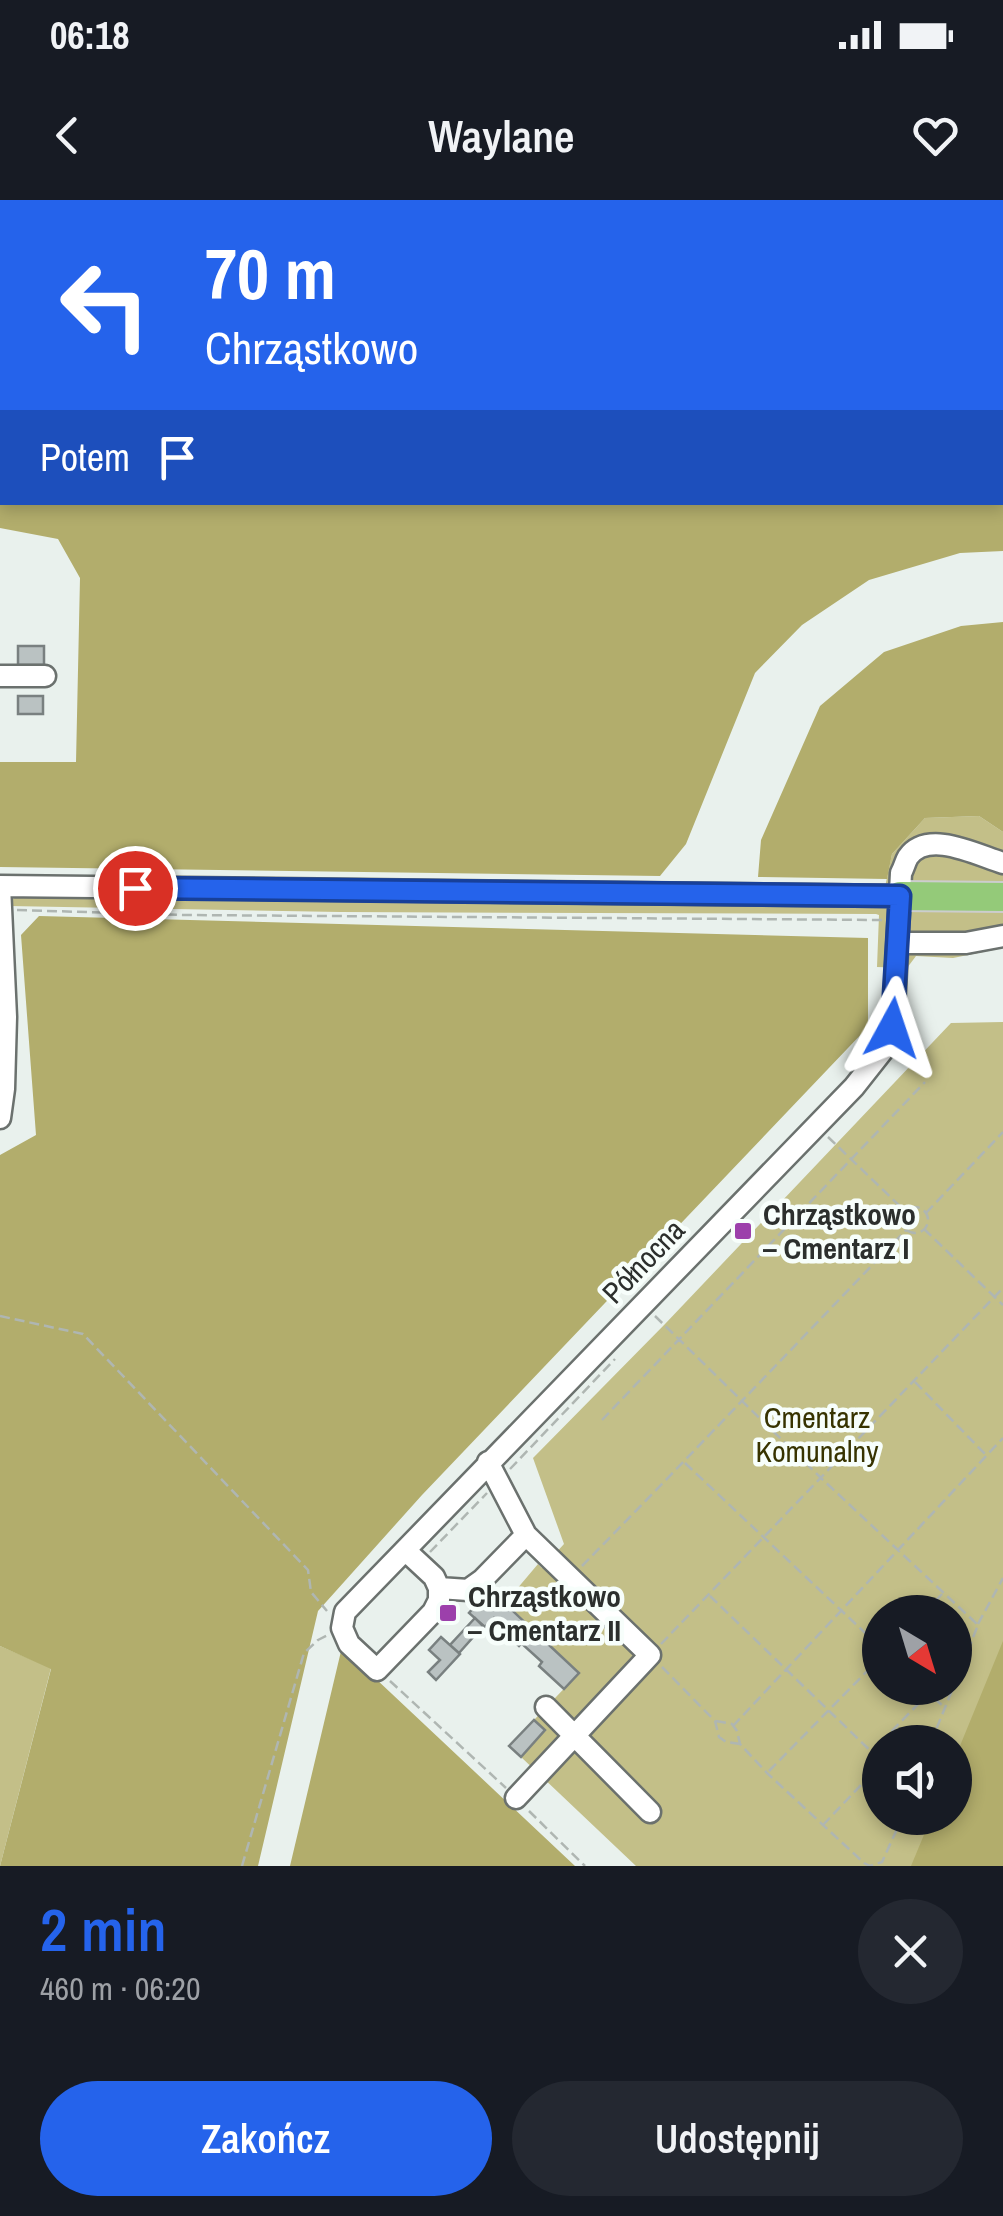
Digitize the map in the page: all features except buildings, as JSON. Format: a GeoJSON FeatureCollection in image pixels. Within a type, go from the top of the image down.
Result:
{"type":"FeatureCollection","features":[{"type":"Feature","properties":{"kind":"highway"},"geometry":{"type":"LineString","coordinates":[[900,896],[1003,897]]}},
{"type":"Feature","properties":{"kind":"street"},"geometry":{"type":"LineString","coordinates":[[0,676],[45,676]]}},
{"type":"Feature","properties":{"kind":"street","name":"Północna"},"geometry":{"type":"LineString","coordinates":[[342,1628],[345,1612],[854,1087],[884,1049],[892,1028],[902,873],[909,855],[939,842],[1003,863]]}},
{"type":"Feature","properties":{"kind":"street"},"geometry":{"type":"LineString","coordinates":[[0,1118],[6,1016],[0,886],[900,896]]}},
{"type":"Feature","properties":{"kind":"street"},"geometry":{"type":"LineString","coordinates":[[898,943],[966,943],[1003,936]]}},
{"type":"Feature","properties":{"kind":"street"},"geometry":{"type":"LineString","coordinates":[[488,1462],[526,1535],[650,1655],[516,1798]]}},
{"type":"Feature","properties":{"kind":"street"},"geometry":{"type":"LineString","coordinates":[[439,1588],[468,1590],[526,1535]]}},
{"type":"Feature","properties":{"kind":"street"},"geometry":{"type":"LineString","coordinates":[[342,1628],[350,1644],[377,1670],[432,1612],[439,1600],[439,1588],[434,1577],[405,1550]]}},
{"type":"Feature","properties":{"kind":"street"},"geometry":{"type":"LineString","coordinates":[[546,1707],[650,1812]]}},
{"type":"Feature","properties":{"kind":"path"},"geometry":{"type":"LineString","coordinates":[[1,910],[185,915],[876,918],[886,924]]}},
{"type":"Feature","properties":{"kind":"path"},"geometry":{"type":"LineString","coordinates":[[602,1420],[925,1082]]}},
{"type":"Feature","properties":{"kind":"path"},"geometry":{"type":"LineString","coordinates":[[926,1213],[1003,1132]]}},
{"type":"Feature","properties":{"kind":"path"},"geometry":{"type":"LineString","coordinates":[[836,1145],[905,1210]]}},
{"type":"Feature","properties":{"kind":"path"},"geometry":{"type":"LineString","coordinates":[[916,1206],[926,1213],[928,1222],[924,1229],[914,1233],[906,1230],[902,1220],[905,1210],[916,1206]]}},
{"type":"Feature","properties":{"kind":"path"},"geometry":{"type":"LineString","coordinates":[[924,1229],[1003,1305]]}},
{"type":"Feature","properties":{"kind":"path"},"geometry":{"type":"LineString","coordinates":[[570,1578],[906,1230]]}},
{"type":"Feature","properties":{"kind":"path"},"geometry":{"type":"LineString","coordinates":[[740,1744],[719,1737],[714,1720],[650,1655],[1003,1288]]}},
{"type":"Feature","properties":{"kind":"path"},"geometry":{"type":"LineString","coordinates":[[642,1305],[978,1626]]}},
{"type":"Feature","properties":{"kind":"path"},"geometry":{"type":"LineString","coordinates":[[0,1316],[83,1334],[308,1570],[311,1592],[342,1628],[318,1640],[304,1654],[242,1866]]}},
{"type":"Feature","properties":{"kind":"path"},"geometry":{"type":"LineString","coordinates":[[914,1381],[986,1456]]}},
{"type":"Feature","properties":{"kind":"path"},"geometry":{"type":"LineString","coordinates":[[733,1726],[1003,1438]]}},
{"type":"Feature","properties":{"kind":"path"},"geometry":{"type":"LineString","coordinates":[[684,1462],[862,1630]]}},
{"type":"Feature","properties":{"kind":"path"},"geometry":{"type":"LineString","coordinates":[[972,1641],[1003,1578]]}},
{"type":"Feature","properties":{"kind":"path"},"geometry":{"type":"LineString","coordinates":[[708,1595],[862,1742]]}},
{"type":"Feature","properties":{"kind":"path"},"geometry":{"type":"LineString","coordinates":[[377,1670],[585,1866]]}},
{"type":"Feature","properties":{"kind":"path"},"geometry":{"type":"LineString","coordinates":[[767,1773],[862,1676]]}},
{"type":"Feature","properties":{"kind":"path"},"geometry":{"type":"LineString","coordinates":[[898,1725],[917,1705]]}},
{"type":"Feature","properties":{"kind":"path"},"geometry":{"type":"LineString","coordinates":[[942,1705],[945,1708]]}},
{"type":"Feature","properties":{"kind":"path"},"geometry":{"type":"LineString","coordinates":[[938,1725],[946,1705]]}},
{"type":"Feature","properties":{"kind":"path"},"geometry":{"type":"LineString","coordinates":[[714,1720],[733,1726],[740,1744],[767,1773],[870,1866],[882,1862],[895,1835]]}},
{"type":"Feature","properties":{"kind":"path"},"geometry":{"type":"LineString","coordinates":[[824,1825],[862,1782]]}},
{"type":"Feature","properties":{"kind":"green space"},"geometry":{"type":"Polygon","coordinates":[[[979,816],[1003,832],[1003,948],[953,958],[916,956],[907,968],[877,967],[876,914],[9,906],[22,894],[873,902],[881,906],[892,854],[925,818],[979,816]]]}},
{"type":"Feature","properties":{"kind":"green space","name":"Cmentarz Komunalny"},"geometry":{"type":"Polygon","coordinates":[[[1003,1022],[1003,1663],[972,1746],[972,1725],[862,1725],[862,1835],[940,1835],[928,1866],[636,1866],[521,1757],[545,1730],[534,1720],[579,1673],[505,1603],[538,1564],[542,1568],[564,1544],[533,1458],[951,1023],[1003,1022]]]}},
{"type":"Feature","properties":{"kind":"green space"},"geometry":{"type":"Polygon","coordinates":[[[0,1646],[51,1668],[0,1866],[0,1646]]]}},
{"type":"Feature","properties":{"kind":"shaded area"},"geometry":{"type":"Polygon","coordinates":[[[0,505],[1003,505],[1003,551],[960,553],[869,580],[802,625],[755,673],[686,844],[660,876],[0,867],[0,762],[76,762],[80,578],[58,539],[0,528],[0,505]]]}},
{"type":"Feature","properties":{"kind":"shaded area"},"geometry":{"type":"Polygon","coordinates":[[[1003,622],[1003,832],[979,816],[925,818],[892,854],[887,879],[758,877],[761,840],[820,706],[884,652],[961,626],[1003,622]]]}},
{"type":"Feature","properties":{"kind":"shaded area"},"geometry":{"type":"Polygon","coordinates":[[[39,916],[868,938],[868,1027],[422,1495],[318,1611],[258,1866],[0,1866],[51,1669],[0,1646],[0,1155],[36,1135],[21,935],[39,916]]]}},
{"type":"Feature","properties":{"kind":"shaded area"},"geometry":{"type":"Polygon","coordinates":[[[1003,1641],[1003,1866],[911,1866],[924,1835],[972,1835],[972,1725],[969,1725],[1003,1641]]]}},
{"type":"Feature","properties":{"kind":"shaded area"},"geometry":{"type":"Polygon","coordinates":[[[342,1647],[575,1866],[290,1866],[342,1647]]]}},
{"type":"Feature","properties":{"kind":"place","name":"Chrząstkowo – Cmentarz I"},"geometry":{"type":"Point","coordinates":[743,1231]}},
{"type":"Feature","properties":{"kind":"place","name":"Chrząstkowo – Cmentarz II"},"geometry":{"type":"Point","coordinates":[448,1613]}},
{"type":"Feature","properties":{"kind":"route"},"geometry":{"type":"LineString","coordinates":[[135,888],[900,896],[892,1028]]}}]}
